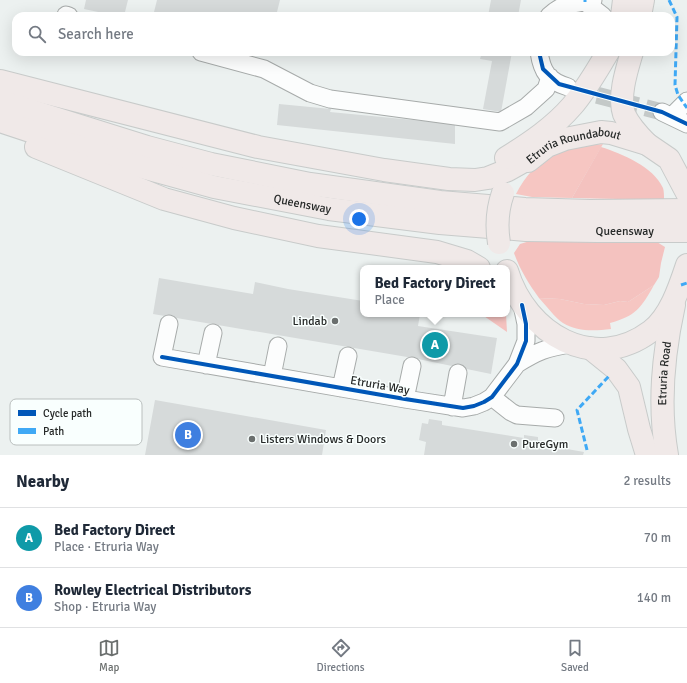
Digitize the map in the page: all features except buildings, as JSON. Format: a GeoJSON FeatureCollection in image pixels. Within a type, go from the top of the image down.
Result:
{"type":"FeatureCollection","features":[{"type":"Feature","properties":{"kind":"highway"},"geometry":{"type":"LineString","coordinates":[[622,12],[624,0]]}},
{"type":"Feature","properties":{"kind":"highway"},"geometry":{"type":"LineString","coordinates":[[641,12],[643,0]]}},
{"type":"Feature","properties":{"kind":"highway"},"geometry":{"type":"LineString","coordinates":[[475,176],[501,161],[554,124],[572,106],[606,56]]}},
{"type":"Feature","properties":{"kind":"highway"},"geometry":{"type":"LineString","coordinates":[[0,81],[258,147],[416,175],[495,176],[540,151],[587,108],[603,86],[610,71],[612,56]]}},
{"type":"Feature","properties":{"kind":"highway"},"geometry":{"type":"LineString","coordinates":[[631,56],[624,80],[623,110],[629,123],[647,144]]}},
{"type":"Feature","properties":{"kind":"highway","name":"Queensway"},"geometry":{"type":"LineString","coordinates":[[0,101],[147,147],[212,164],[310,184],[440,202],[525,209],[590,211],[687,210]]}},
{"type":"Feature","properties":{"kind":"highway","name":"Queensway"},"geometry":{"type":"LineString","coordinates":[[0,121],[127,163],[214,187],[329,209],[440,223],[526,230],[687,231]]}},
{"type":"Feature","properties":{"kind":"highway"},"geometry":{"type":"LineString","coordinates":[[0,132],[93,171],[171,201],[234,218],[318,236],[437,252],[467,261],[474,265]]}},
{"type":"Feature","properties":{"kind":"highway","name":"Etruria Roundabout"},"geometry":{"type":"LineString","coordinates":[[505,265],[498,243],[497,230],[497,216],[503,193],[519,170],[540,151],[565,139],[601,132],[610,133],[647,144],[678,162],[687,193]]}},
{"type":"Feature","properties":{"kind":"highway"},"geometry":{"type":"LineString","coordinates":[[510,280],[515,296],[533,318],[546,329],[557,338],[580,346],[616,369],[629,387],[647,455]]}},
{"type":"Feature","properties":{"kind":"highway"},"geometry":{"type":"LineString","coordinates":[[580,346],[616,348],[631,343],[652,330],[665,315],[683,281]]}},
{"type":"Feature","properties":{"kind":"highway","name":"Etruria Road"},"geometry":{"type":"LineString","coordinates":[[667,455],[664,437],[662,400],[663,367],[670,321],[683,281]]}},
{"type":"Feature","properties":{"kind":"street"},"geometry":{"type":"LineString","coordinates":[[553,12],[557,8],[571,3],[589,1],[599,12]]}},
{"type":"Feature","properties":{"kind":"street"},"geometry":{"type":"LineString","coordinates":[[216,56],[264,69],[310,93],[330,99],[500,122],[526,107],[546,89],[550,77]]}},
{"type":"Feature","properties":{"kind":"street"},"geometry":{"type":"LineString","coordinates":[[540,56],[542,70],[559,84],[568,87]]}},
{"type":"Feature","properties":{"kind":"street"},"geometry":{"type":"LineString","coordinates":[[674,117],[687,101]]}},
{"type":"Feature","properties":{"kind":"street","name":"Etruria Way"},"geometry":{"type":"LineString","coordinates":[[169,324],[162,357],[463,408],[474,406],[492,397],[517,364],[526,341],[526,324],[515,296]]}},
{"type":"Feature","properties":{"kind":"street"},"geometry":{"type":"LineString","coordinates":[[206,365],[212,333]]}},
{"type":"Feature","properties":{"kind":"street"},"geometry":{"type":"LineString","coordinates":[[272,376],[278,346]]}},
{"type":"Feature","properties":{"kind":"street","name":"Etruria Way"},"geometry":{"type":"LineString","coordinates":[[517,364],[535,352],[548,348],[580,346]]}},
{"type":"Feature","properties":{"kind":"street"},"geometry":{"type":"LineString","coordinates":[[341,388],[348,356]]}},
{"type":"Feature","properties":{"kind":"street"},"geometry":{"type":"LineString","coordinates":[[405,399],[412,366]]}},
{"type":"Feature","properties":{"kind":"street"},"geometry":{"type":"LineString","coordinates":[[452,407],[458,373]]}},
{"type":"Feature","properties":{"kind":"street"},"geometry":{"type":"LineString","coordinates":[[492,397],[517,415],[555,418]]}},
{"type":"Feature","properties":{"kind":"shaded area"},"geometry":{"type":"Polygon","coordinates":[[[603,144],[572,198],[532,197],[516,194],[532,171],[552,156],[575,148],[603,144]]]}},
{"type":"Feature","properties":{"kind":"shaded area"},"geometry":{"type":"Polygon","coordinates":[[[601,147],[627,157],[645,167],[658,180],[663,188],[664,200],[572,198],[601,147]]]}},
{"type":"Feature","properties":{"kind":"shaded area"},"geometry":{"type":"Polygon","coordinates":[[[540,238],[652,239],[665,247],[659,277],[654,285],[628,302],[620,301],[604,305],[584,304],[560,299],[539,298],[522,271],[514,253],[520,244],[540,238]]]}},
{"type":"Feature","properties":{"kind":"shaded area"},"geometry":{"type":"Polygon","coordinates":[[[654,285],[637,310],[626,317],[610,323],[611,329],[586,330],[569,326],[557,318],[539,298],[560,299],[584,304],[604,305],[620,301],[628,302],[654,285]]]}},
{"type":"Feature","properties":{"kind":"shaded area"},"geometry":{"type":"Polygon","coordinates":[[[485,317],[506,317],[507,332],[485,317]]]}},
{"type":"Feature","properties":{"kind":"tunnel"},"geometry":{"type":"LineString","coordinates":[[573,89],[662,112]]}},
{"type":"Feature","properties":{"kind":"marked path"},"geometry":{"type":"LineString","coordinates":[[669,0],[675,12]]}},
{"type":"Feature","properties":{"kind":"marked path"},"geometry":{"type":"LineString","coordinates":[[675,13],[677,17],[675,85],[678,95],[687,108]]}},
{"type":"Feature","properties":{"kind":"marked path"},"geometry":{"type":"LineString","coordinates":[[681,285],[687,283]]}},
{"type":"Feature","properties":{"kind":"marked path"},"geometry":{"type":"LineString","coordinates":[[587,450],[577,410],[610,375]]}},
{"type":"Feature","properties":{"kind":"cycle path"},"geometry":{"type":"LineString","coordinates":[[540,56],[543,69],[559,84],[662,112],[687,124]]}},
{"type":"Feature","properties":{"kind":"cycle path"},"geometry":{"type":"LineString","coordinates":[[162,357],[463,408],[474,406],[492,397],[517,364],[526,341],[526,324],[522,305]]}},
{"type":"Feature","properties":{"kind":"place","name":"Lindab"},"geometry":{"type":"Point","coordinates":[335,321]}},
{"type":"Feature","properties":{"kind":"place","name":"Bed Factory Direct"},"geometry":{"type":"Point","coordinates":[435,345]}},
{"type":"Feature","properties":{"kind":"place","name":"Rowley Electrical Distributors"},"geometry":{"type":"Point","coordinates":[188,435]}},
{"type":"Feature","properties":{"kind":"place","name":"Listers Windows & Doors"},"geometry":{"type":"Point","coordinates":[252,439]}},
{"type":"Feature","properties":{"kind":"place","name":"PureGym"},"geometry":{"type":"Point","coordinates":[514,444]}}]}
